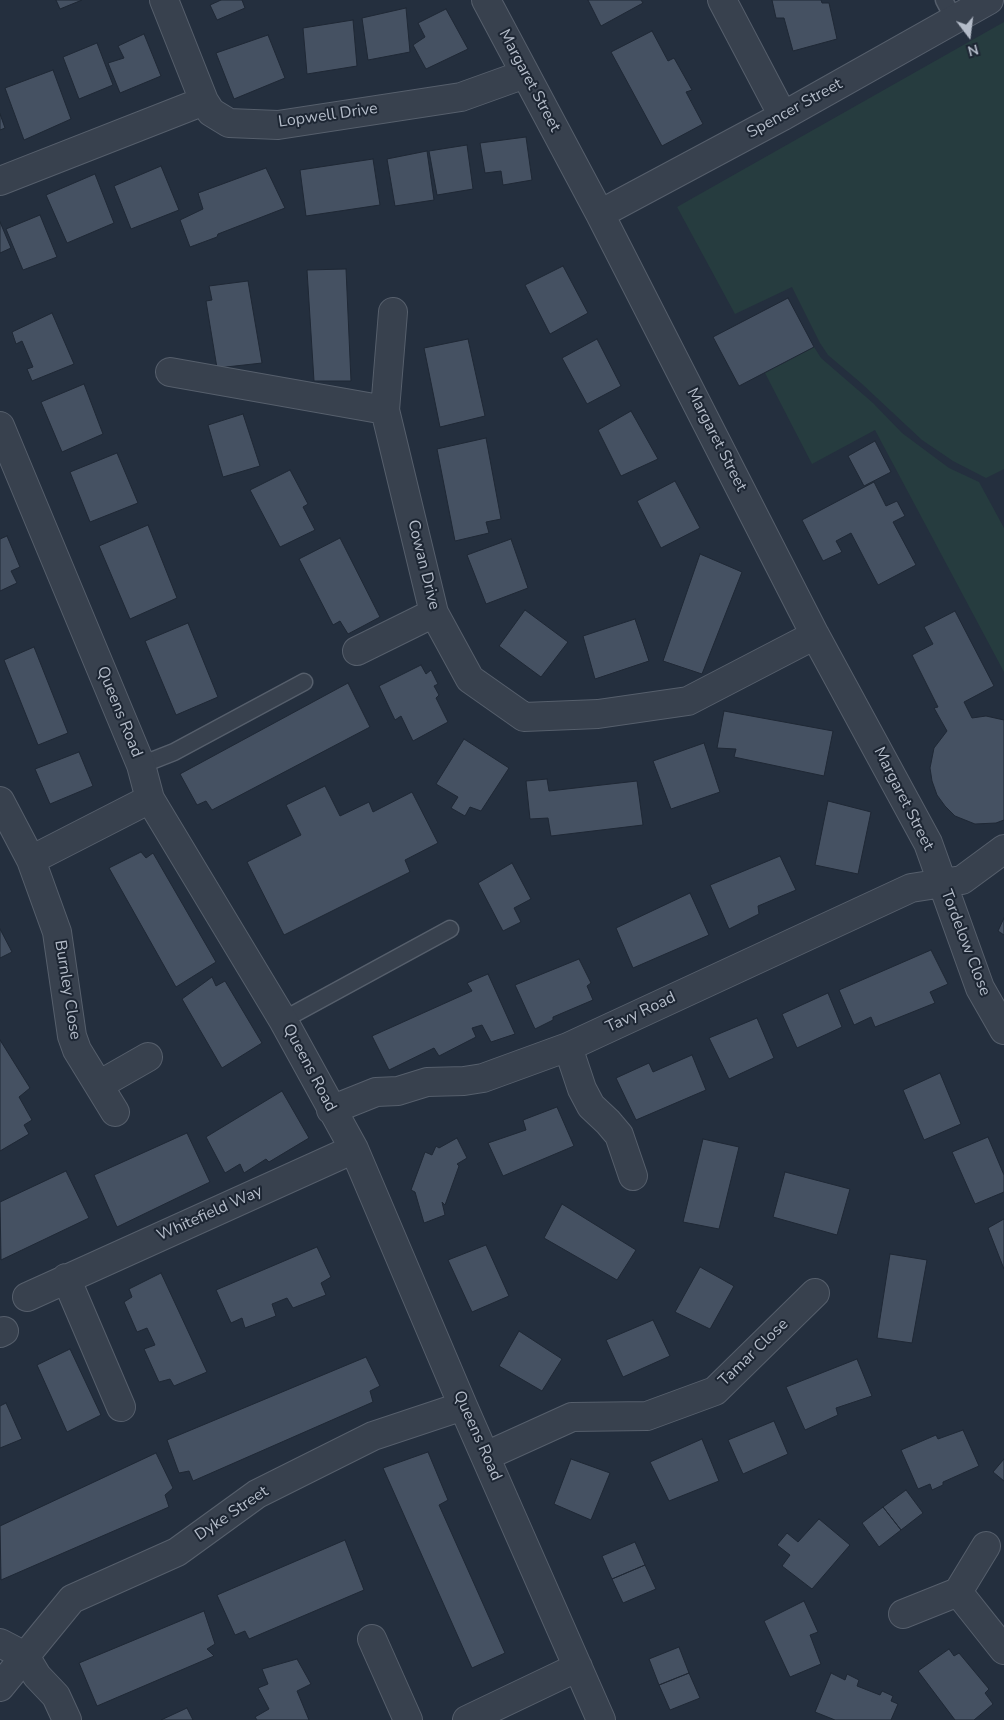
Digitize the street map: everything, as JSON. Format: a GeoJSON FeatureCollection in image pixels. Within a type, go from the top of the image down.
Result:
{"type":"FeatureCollection","features":[{"type":"Feature","properties":{"kind":"street"},"geometry":{"type":"LineString","coordinates":[[0,181],[204,101],[164,0]]}},
{"type":"Feature","properties":{"kind":"street","name":"Margaret Street"},"geometry":{"type":"LineString","coordinates":[[486,0],[600,214],[815,635],[928,843],[942,882]]}},
{"type":"Feature","properties":{"kind":"street"},"geometry":{"type":"LineString","coordinates":[[722,0],[783,116]]}},
{"type":"Feature","properties":{"kind":"street","name":"Spencer Street"},"geometry":{"type":"LineString","coordinates":[[600,214],[783,116],[949,10],[989,0]]}},
{"type":"Feature","properties":{"kind":"street","name":"Lopwell Drive"},"geometry":{"type":"LineString","coordinates":[[204,101],[211,112],[229,122],[278,124],[461,97],[525,74]]}},
{"type":"Feature","properties":{"kind":"street","name":"Cowan Drive"},"geometry":{"type":"LineString","coordinates":[[392,312],[385,410],[434,613],[470,679],[524,717],[598,714],[688,700],[815,635]]}},
{"type":"Feature","properties":{"kind":"street"},"geometry":{"type":"LineString","coordinates":[[170,372],[385,410]]}},
{"type":"Feature","properties":{"kind":"street","name":"Queens Road"},"geometry":{"type":"LineString","coordinates":[[0,426],[141,765],[150,799],[283,1020],[354,1149],[463,1406],[601,1720]]}},
{"type":"Feature","properties":{"kind":"street"},"geometry":{"type":"LineString","coordinates":[[357,651],[434,613]]}},
{"type":"Feature","properties":{"kind":"street"},"geometry":{"type":"LineString","coordinates":[[31,860],[150,799]]}},
{"type":"Feature","properties":{"kind":"street","name":"Burnley Close"},"geometry":{"type":"LineString","coordinates":[[0,801],[31,860],[57,932],[72,1036],[78,1050],[115,1112]]}},
{"type":"Feature","properties":{"kind":"street","name":"Tavy Road"},"geometry":{"type":"LineString","coordinates":[[331,1110],[376,1092],[398,1092],[427,1082],[464,1081],[484,1078],[568,1047],[911,888],[962,880],[1004,849]]}},
{"type":"Feature","properties":{"kind":"street","name":"Tordelow Close"},"geometry":{"type":"LineString","coordinates":[[942,882],[980,988],[1004,1030]]}},
{"type":"Feature","properties":{"kind":"street"},"geometry":{"type":"LineString","coordinates":[[568,1047],[582,1089],[591,1106],[619,1135],[633,1176]]}},
{"type":"Feature","properties":{"kind":"street"},"geometry":{"type":"LineString","coordinates":[[99,1086],[148,1057]]}},
{"type":"Feature","properties":{"kind":"street","name":"Whitefield Way"},"geometry":{"type":"LineString","coordinates":[[27,1297],[354,1149]]}},
{"type":"Feature","properties":{"kind":"street"},"geometry":{"type":"LineString","coordinates":[[66,1278],[121,1408]]}},
{"type":"Feature","properties":{"kind":"street","name":"Tamar Close"},"geometry":{"type":"LineString","coordinates":[[486,1456],[572,1417],[647,1416],[715,1391],[815,1293]]}},
{"type":"Feature","properties":{"kind":"street","name":"Dyke Street"},"geometry":{"type":"LineString","coordinates":[[0,1687],[72,1598],[177,1552],[258,1494],[373,1436],[463,1406]]}},
{"type":"Feature","properties":{"kind":"street"},"geometry":{"type":"LineString","coordinates":[[903,1614],[958,1592],[986,1546]]}},
{"type":"Feature","properties":{"kind":"street"},"geometry":{"type":"LineString","coordinates":[[958,1592],[1004,1650]]}},
{"type":"Feature","properties":{"kind":"street"},"geometry":{"type":"LineString","coordinates":[[372,1639],[408,1720]]}},
{"type":"Feature","properties":{"kind":"street"},"geometry":{"type":"LineString","coordinates":[[0,1643],[25,1656],[37,1676],[56,1696],[66,1720]]}},
{"type":"Feature","properties":{"kind":"street"},"geometry":{"type":"LineString","coordinates":[[468,1720],[578,1667]]}},
{"type":"Feature","properties":{"kind":"lane"},"geometry":{"type":"LineString","coordinates":[[141,765],[174,752],[304,682]]}},
{"type":"Feature","properties":{"kind":"lane"},"geometry":{"type":"LineString","coordinates":[[283,1020],[450,929]]}},
{"type":"Feature","properties":{"kind":"green space"},"geometry":{"type":"Polygon","coordinates":[[[1004,22],[1004,469],[986,478],[953,461],[922,440],[828,355],[792,287],[735,314],[677,207],[1004,22]]]}},
{"type":"Feature","properties":{"kind":"green space"},"geometry":{"type":"Polygon","coordinates":[[[814,347],[821,358],[873,403],[902,433],[949,468],[979,482],[1004,528],[1004,672],[875,430],[812,464],[765,373],[814,347]]]}},
{"type":"Feature","properties":{"kind":"building"},"geometry":{"type":"Polygon","coordinates":[[[56,0],[82,0],[60,9],[56,0]]]}},
{"type":"Feature","properties":{"kind":"building"},"geometry":{"type":"Polygon","coordinates":[[[221,0],[242,0],[245,8],[217,20],[210,5],[221,0]]]}},
{"type":"Feature","properties":{"kind":"building"},"geometry":{"type":"Polygon","coordinates":[[[588,0],[641,0],[643,3],[601,26],[588,0]]]}},
{"type":"Feature","properties":{"kind":"building"},"geometry":{"type":"Polygon","coordinates":[[[772,0],[821,0],[822,3],[829,3],[837,39],[793,51],[784,18],[776,18],[772,0]]]}},
{"type":"Feature","properties":{"kind":"building"},"geometry":{"type":"Polygon","coordinates":[[[406,8],[410,52],[368,60],[362,18],[406,8]]]}},
{"type":"Feature","properties":{"kind":"building"},"geometry":{"type":"Polygon","coordinates":[[[446,9],[468,49],[426,69],[413,45],[425,37],[418,23],[446,9]]]}},
{"type":"Feature","properties":{"kind":"building"},"geometry":{"type":"Polygon","coordinates":[[[353,20],[357,66],[307,74],[303,28],[353,20]]]}},
{"type":"Feature","properties":{"kind":"building"},"geometry":{"type":"Polygon","coordinates":[[[652,31],[668,61],[674,58],[692,90],[686,92],[703,124],[662,146],[611,52],[652,31]]]}},
{"type":"Feature","properties":{"kind":"building"},"geometry":{"type":"Polygon","coordinates":[[[144,34],[161,76],[120,93],[108,63],[124,58],[118,46],[144,34]]]}},
{"type":"Feature","properties":{"kind":"building"},"geometry":{"type":"Polygon","coordinates":[[[268,35],[285,78],[234,99],[216,53],[268,35]]]}},
{"type":"Feature","properties":{"kind":"building"},"geometry":{"type":"Polygon","coordinates":[[[97,43],[113,85],[79,99],[63,57],[97,43]]]}},
{"type":"Feature","properties":{"kind":"building"},"geometry":{"type":"Polygon","coordinates":[[[53,70],[71,119],[24,140],[5,88],[53,70]]]}},
{"type":"Feature","properties":{"kind":"building"},"geometry":{"type":"Polygon","coordinates":[[[0,114],[5,128],[0,130],[0,114]]]}},
{"type":"Feature","properties":{"kind":"building"},"geometry":{"type":"Polygon","coordinates":[[[526,137],[532,180],[503,185],[501,171],[485,173],[480,143],[526,137]]]}},
{"type":"Feature","properties":{"kind":"building"},"geometry":{"type":"Polygon","coordinates":[[[467,145],[473,189],[437,195],[429,151],[467,145]]]}},
{"type":"Feature","properties":{"kind":"building"},"geometry":{"type":"Polygon","coordinates":[[[427,151],[434,200],[395,206],[387,159],[427,151]]]}},
{"type":"Feature","properties":{"kind":"building"},"geometry":{"type":"Polygon","coordinates":[[[373,159],[380,205],[306,216],[300,170],[373,159]]]}},
{"type":"Feature","properties":{"kind":"building"},"geometry":{"type":"Polygon","coordinates":[[[161,166],[179,210],[131,229],[114,186],[161,166]]]}},
{"type":"Feature","properties":{"kind":"building"},"geometry":{"type":"Polygon","coordinates":[[[266,168],[285,208],[190,247],[180,220],[203,209],[198,193],[266,168]]]}},
{"type":"Feature","properties":{"kind":"building"},"geometry":{"type":"Polygon","coordinates":[[[95,174],[114,223],[67,243],[46,195],[95,174]]]}},
{"type":"Feature","properties":{"kind":"building"},"geometry":{"type":"Polygon","coordinates":[[[40,215],[57,257],[23,270],[6,229],[40,215]]]}},
{"type":"Feature","properties":{"kind":"building"},"geometry":{"type":"Polygon","coordinates":[[[0,222],[11,248],[0,253],[0,222]]]}},
{"type":"Feature","properties":{"kind":"building"},"geometry":{"type":"Polygon","coordinates":[[[563,266],[588,313],[550,334],[525,285],[563,266]]]}},
{"type":"Feature","properties":{"kind":"building"},"geometry":{"type":"Polygon","coordinates":[[[346,269],[351,381],[314,381],[307,270],[346,269]]]}},
{"type":"Feature","properties":{"kind":"building"},"geometry":{"type":"Polygon","coordinates":[[[248,281],[262,363],[217,368],[206,301],[212,300],[209,286],[248,281]]]}},
{"type":"Feature","properties":{"kind":"building"},"geometry":{"type":"Polygon","coordinates":[[[788,298],[814,347],[739,386],[713,337],[788,298]]]}},
{"type":"Feature","properties":{"kind":"building"},"geometry":{"type":"Polygon","coordinates":[[[52,313],[74,364],[32,381],[27,369],[33,367],[22,341],[16,344],[12,332],[52,313]]]}},
{"type":"Feature","properties":{"kind":"building"},"geometry":{"type":"Polygon","coordinates":[[[468,339],[485,416],[440,427],[424,348],[468,339]]]}},
{"type":"Feature","properties":{"kind":"building"},"geometry":{"type":"Polygon","coordinates":[[[597,339],[621,386],[587,404],[562,358],[597,339]]]}},
{"type":"Feature","properties":{"kind":"building"},"geometry":{"type":"Polygon","coordinates":[[[84,384],[103,434],[62,452],[41,402],[84,384]]]}},
{"type":"Feature","properties":{"kind":"building"},"geometry":{"type":"Polygon","coordinates":[[[631,411],[658,459],[621,476],[598,430],[631,411]]]}},
{"type":"Feature","properties":{"kind":"building"},"geometry":{"type":"Polygon","coordinates":[[[243,414],[260,466],[223,477],[208,425],[243,414]]]}},
{"type":"Feature","properties":{"kind":"building"},"geometry":{"type":"Polygon","coordinates":[[[486,438],[501,519],[486,522],[489,533],[455,541],[437,449],[486,438]]]}},
{"type":"Feature","properties":{"kind":"building"},"geometry":{"type":"Polygon","coordinates":[[[875,441],[891,472],[864,486],[848,456],[875,441]]]}},
{"type":"Feature","properties":{"kind":"building"},"geometry":{"type":"Polygon","coordinates":[[[117,453],[138,503],[90,522],[70,472],[117,453]]]}},
{"type":"Feature","properties":{"kind":"building"},"geometry":{"type":"Polygon","coordinates":[[[290,470],[308,504],[303,507],[315,530],[280,547],[250,490],[290,470]]]}},
{"type":"Feature","properties":{"kind":"building"},"geometry":{"type":"Polygon","coordinates":[[[675,481],[700,528],[661,548],[637,501],[675,481]]]}},
{"type":"Feature","properties":{"kind":"building"},"geometry":{"type":"Polygon","coordinates":[[[874,482],[886,506],[897,501],[905,516],[893,522],[916,565],[878,585],[851,533],[836,541],[842,552],[823,561],[802,520],[874,482]]]}},
{"type":"Feature","properties":{"kind":"building"},"geometry":{"type":"Polygon","coordinates":[[[148,525],[177,598],[130,619],[99,546],[148,525]]]}},
{"type":"Feature","properties":{"kind":"building"},"geometry":{"type":"Polygon","coordinates":[[[7,536],[20,567],[11,571],[17,583],[0,591],[0,539],[7,536]]]}},
{"type":"Feature","properties":{"kind":"building"},"geometry":{"type":"Polygon","coordinates":[[[340,538],[380,617],[348,634],[340,621],[333,625],[299,559],[340,538]]]}},
{"type":"Feature","properties":{"kind":"building"},"geometry":{"type":"Polygon","coordinates":[[[511,539],[528,588],[486,604],[467,555],[511,539]]]}},
{"type":"Feature","properties":{"kind":"building"},"geometry":{"type":"Polygon","coordinates":[[[700,554],[742,572],[702,674],[663,661],[700,554]]]}},
{"type":"Feature","properties":{"kind":"building"},"geometry":{"type":"Polygon","coordinates":[[[525,610],[568,642],[541,677],[499,646],[525,610]]]}},
{"type":"Feature","properties":{"kind":"building"},"geometry":{"type":"Polygon","coordinates":[[[955,611],[994,686],[964,702],[972,718],[986,716],[1004,720],[1004,820],[996,823],[975,824],[955,816],[937,795],[932,781],[930,768],[934,748],[947,731],[934,708],[938,707],[912,655],[933,644],[924,627],[955,611]]]}},
{"type":"Feature","properties":{"kind":"building"},"geometry":{"type":"Polygon","coordinates":[[[635,619],[649,661],[595,679],[583,636],[635,619]]]}},
{"type":"Feature","properties":{"kind":"building"},"geometry":{"type":"Polygon","coordinates":[[[188,623],[218,697],[176,715],[145,641],[188,623]]]}},
{"type":"Feature","properties":{"kind":"building"},"geometry":{"type":"Polygon","coordinates":[[[34,647],[68,733],[38,745],[4,660],[34,647]]]}},
{"type":"Feature","properties":{"kind":"building"},"geometry":{"type":"Polygon","coordinates":[[[421,665],[426,674],[431,670],[438,684],[434,686],[439,695],[436,698],[448,722],[413,741],[401,716],[395,720],[379,686],[421,665]]]}},
{"type":"Feature","properties":{"kind":"building"},"geometry":{"type":"Polygon","coordinates":[[[348,683],[370,727],[212,810],[206,801],[197,805],[180,774],[348,683]]]}},
{"type":"Feature","properties":{"kind":"building"},"geometry":{"type":"Polygon","coordinates":[[[724,711],[833,731],[824,776],[734,757],[736,749],[717,748],[724,711]]]}},
{"type":"Feature","properties":{"kind":"building"},"geometry":{"type":"Polygon","coordinates":[[[464,739],[509,768],[481,811],[470,807],[465,816],[451,808],[458,797],[436,784],[464,739]]]}},
{"type":"Feature","properties":{"kind":"building"},"geometry":{"type":"Polygon","coordinates":[[[704,743],[720,792],[671,809],[653,761],[704,743]]]}},
{"type":"Feature","properties":{"kind":"building"},"geometry":{"type":"Polygon","coordinates":[[[79,752],[93,786],[50,804],[35,769],[79,752]]]}},
{"type":"Feature","properties":{"kind":"building"},"geometry":{"type":"Polygon","coordinates":[[[547,779],[549,791],[637,781],[643,825],[551,836],[548,818],[530,819],[526,781],[547,779]]]}},
{"type":"Feature","properties":{"kind":"building"},"geometry":{"type":"Polygon","coordinates":[[[325,786],[340,816],[369,802],[373,812],[412,792],[438,843],[405,860],[410,872],[284,935],[247,862],[301,835],[286,805],[325,786]]]}},
{"type":"Feature","properties":{"kind":"building"},"geometry":{"type":"Polygon","coordinates":[[[828,801],[871,812],[858,874],[815,865],[828,801]]]}},
{"type":"Feature","properties":{"kind":"building"},"geometry":{"type":"Polygon","coordinates":[[[141,852],[146,858],[153,853],[216,962],[176,987],[109,868],[141,852]]]}},
{"type":"Feature","properties":{"kind":"building"},"geometry":{"type":"Polygon","coordinates":[[[780,856],[796,890],[758,906],[759,914],[729,929],[710,885],[780,856]]]}},
{"type":"Feature","properties":{"kind":"building"},"geometry":{"type":"Polygon","coordinates":[[[512,863],[531,899],[514,908],[521,922],[503,931],[478,883],[512,863]]]}},
{"type":"Feature","properties":{"kind":"building"},"geometry":{"type":"Polygon","coordinates":[[[690,893],[709,935],[633,968],[616,928],[690,893]]]}},
{"type":"Feature","properties":{"kind":"building"},"geometry":{"type":"Polygon","coordinates":[[[1004,918],[1004,935],[998,931],[1004,918]]]}},
{"type":"Feature","properties":{"kind":"building"},"geometry":{"type":"Polygon","coordinates":[[[0,929],[12,952],[0,958],[0,929]]]}},
{"type":"Feature","properties":{"kind":"building"},"geometry":{"type":"Polygon","coordinates":[[[931,950],[948,984],[930,992],[935,1003],[875,1027],[871,1017],[854,1025],[839,990],[931,950]]]}},
{"type":"Feature","properties":{"kind":"building"},"geometry":{"type":"Polygon","coordinates":[[[579,959],[591,983],[587,986],[593,1000],[553,1017],[553,1020],[535,1029],[515,985],[579,959]]]}},
{"type":"Feature","properties":{"kind":"building"},"geometry":{"type":"Polygon","coordinates":[[[488,974],[515,1034],[491,1042],[482,1025],[472,1028],[476,1037],[439,1056],[434,1048],[389,1070],[372,1036],[472,991],[467,983],[488,974]]]}},
{"type":"Feature","properties":{"kind":"building"},"geometry":{"type":"Polygon","coordinates":[[[212,977],[216,986],[225,981],[262,1043],[222,1068],[182,999],[212,977]]]}},
{"type":"Feature","properties":{"kind":"building"},"geometry":{"type":"Polygon","coordinates":[[[828,993],[842,1027],[797,1048],[782,1014],[828,993]]]}},
{"type":"Feature","properties":{"kind":"building"},"geometry":{"type":"Polygon","coordinates":[[[757,1018],[774,1058],[729,1079],[709,1038],[757,1018]]]}},
{"type":"Feature","properties":{"kind":"building"},"geometry":{"type":"Polygon","coordinates":[[[0,1040],[30,1088],[19,1097],[32,1120],[24,1125],[29,1134],[0,1151],[0,1040]]]}},
{"type":"Feature","properties":{"kind":"building"},"geometry":{"type":"Polygon","coordinates":[[[692,1055],[706,1090],[636,1120],[616,1078],[649,1063],[653,1072],[692,1055]]]}},
{"type":"Feature","properties":{"kind":"building"},"geometry":{"type":"Polygon","coordinates":[[[940,1073],[961,1124],[924,1140],[903,1090],[940,1073]]]}},
{"type":"Feature","properties":{"kind":"building"},"geometry":{"type":"Polygon","coordinates":[[[282,1091],[309,1138],[269,1162],[266,1159],[244,1173],[240,1164],[225,1173],[206,1137],[282,1091]]]}},
{"type":"Feature","properties":{"kind":"building"},"geometry":{"type":"Polygon","coordinates":[[[557,1107],[574,1146],[503,1176],[488,1143],[526,1130],[523,1120],[557,1107]]]}},
{"type":"Feature","properties":{"kind":"building"},"geometry":{"type":"Polygon","coordinates":[[[187,1133],[210,1182],[117,1227],[94,1175],[187,1133]]]}},
{"type":"Feature","properties":{"kind":"building"},"geometry":{"type":"Polygon","coordinates":[[[988,1137],[1004,1175],[1004,1192],[975,1204],[952,1152],[988,1137]]]}},
{"type":"Feature","properties":{"kind":"building"},"geometry":{"type":"Polygon","coordinates":[[[457,1138],[467,1158],[457,1164],[459,1166],[445,1205],[442,1202],[445,1215],[424,1223],[415,1192],[411,1190],[425,1152],[432,1155],[436,1146],[439,1148],[457,1138]]]}},
{"type":"Feature","properties":{"kind":"building"},"geometry":{"type":"Polygon","coordinates":[[[703,1139],[739,1147],[719,1229],[683,1222],[703,1139]]]}},
{"type":"Feature","properties":{"kind":"building"},"geometry":{"type":"Polygon","coordinates":[[[66,1171],[89,1218],[1,1260],[0,1202],[66,1171]]]}},
{"type":"Feature","properties":{"kind":"building"},"geometry":{"type":"Polygon","coordinates":[[[785,1172],[850,1189],[837,1235],[773,1217],[785,1172]]]}},
{"type":"Feature","properties":{"kind":"building"},"geometry":{"type":"Polygon","coordinates":[[[562,1204],[636,1250],[617,1280],[544,1238],[562,1204]]]}},
{"type":"Feature","properties":{"kind":"building"},"geometry":{"type":"Polygon","coordinates":[[[1004,1219],[1004,1269],[988,1228],[1004,1219]]]}},
{"type":"Feature","properties":{"kind":"building"},"geometry":{"type":"Polygon","coordinates":[[[486,1245],[509,1296],[472,1312],[448,1260],[486,1245]]]}},
{"type":"Feature","properties":{"kind":"building"},"geometry":{"type":"Polygon","coordinates":[[[317,1247],[331,1277],[321,1283],[326,1295],[293,1308],[287,1298],[272,1304],[276,1316],[245,1328],[242,1318],[231,1323],[216,1290],[317,1247]]]}},
{"type":"Feature","properties":{"kind":"building"},"geometry":{"type":"Polygon","coordinates":[[[890,1254],[927,1260],[912,1343],[877,1338],[890,1254]]]}},
{"type":"Feature","properties":{"kind":"building"},"geometry":{"type":"Polygon","coordinates":[[[700,1267],[734,1286],[710,1329],[675,1312],[700,1267]]]}},
{"type":"Feature","properties":{"kind":"building"},"geometry":{"type":"Polygon","coordinates":[[[161,1273],[207,1372],[174,1386],[170,1379],[159,1382],[144,1349],[155,1345],[147,1328],[137,1332],[124,1302],[132,1297],[129,1289],[161,1273]]]}},
{"type":"Feature","properties":{"kind":"building"},"geometry":{"type":"Polygon","coordinates":[[[653,1320],[670,1356],[623,1377],[606,1340],[653,1320]]]}},
{"type":"Feature","properties":{"kind":"building"},"geometry":{"type":"Polygon","coordinates":[[[519,1331],[562,1359],[542,1391],[499,1366],[519,1331]]]}},
{"type":"Feature","properties":{"kind":"building"},"geometry":{"type":"Polygon","coordinates":[[[70,1349],[101,1415],[67,1432],[37,1365],[70,1349]]]}},
{"type":"Feature","properties":{"kind":"building"},"geometry":{"type":"Polygon","coordinates":[[[366,1357],[380,1386],[370,1391],[373,1402],[193,1481],[189,1471],[179,1473],[167,1440],[366,1357]]]}},
{"type":"Feature","properties":{"kind":"building"},"geometry":{"type":"Polygon","coordinates":[[[857,1359],[872,1396],[836,1408],[838,1415],[805,1430],[786,1387],[857,1359]]]}},
{"type":"Feature","properties":{"kind":"building"},"geometry":{"type":"Polygon","coordinates":[[[6,1403],[22,1439],[0,1448],[0,1406],[6,1403]]]}},
{"type":"Feature","properties":{"kind":"building"},"geometry":{"type":"Polygon","coordinates":[[[774,1421],[788,1454],[743,1474],[728,1440],[774,1421]]]}},
{"type":"Feature","properties":{"kind":"building"},"geometry":{"type":"Polygon","coordinates":[[[963,1430],[979,1466],[943,1482],[943,1485],[932,1490],[930,1484],[918,1489],[901,1450],[936,1435],[938,1439],[963,1430]]]}},
{"type":"Feature","properties":{"kind":"building"},"geometry":{"type":"Polygon","coordinates":[[[702,1439],[719,1481],[669,1501],[650,1462],[702,1439]]]}},
{"type":"Feature","properties":{"kind":"building"},"geometry":{"type":"Polygon","coordinates":[[[428,1452],[448,1500],[439,1505],[505,1653],[472,1668],[383,1468],[428,1452]]]}},
{"type":"Feature","properties":{"kind":"building"},"geometry":{"type":"Polygon","coordinates":[[[156,1453],[173,1488],[165,1495],[169,1507],[1,1580],[0,1526],[156,1453]]]}},
{"type":"Feature","properties":{"kind":"building"},"geometry":{"type":"Polygon","coordinates":[[[571,1459],[610,1473],[591,1520],[554,1504],[571,1459]]]}},
{"type":"Feature","properties":{"kind":"building"},"geometry":{"type":"Polygon","coordinates":[[[1004,1459],[1004,1481],[993,1472],[1004,1459]]]}},
{"type":"Feature","properties":{"kind":"building"},"geometry":{"type":"Polygon","coordinates":[[[906,1490],[923,1513],[901,1530],[883,1507],[906,1490]]]}},
{"type":"Feature","properties":{"kind":"building"},"geometry":{"type":"Polygon","coordinates":[[[883,1507],[901,1530],[879,1547],[862,1523],[883,1507]]]}},
{"type":"Feature","properties":{"kind":"building"},"geometry":{"type":"Polygon","coordinates":[[[819,1519],[850,1545],[812,1589],[782,1566],[790,1555],[777,1545],[787,1533],[798,1542],[819,1519]]]}},
{"type":"Feature","properties":{"kind":"building"},"geometry":{"type":"Polygon","coordinates":[[[345,1540],[364,1590],[249,1639],[245,1631],[235,1635],[217,1595],[345,1540]]]}},
{"type":"Feature","properties":{"kind":"building"},"geometry":{"type":"Polygon","coordinates":[[[635,1542],[645,1565],[612,1579],[602,1556],[635,1542]]]}},
{"type":"Feature","properties":{"kind":"building"},"geometry":{"type":"Polygon","coordinates":[[[645,1565],[656,1589],[623,1603],[612,1579],[645,1565]]]}},
{"type":"Feature","properties":{"kind":"building"},"geometry":{"type":"Polygon","coordinates":[[[804,1601],[818,1632],[810,1635],[821,1664],[790,1677],[764,1621],[804,1601]]]}},
{"type":"Feature","properties":{"kind":"building"},"geometry":{"type":"Polygon","coordinates":[[[204,1611],[215,1644],[207,1649],[214,1656],[97,1706],[79,1663],[204,1611]]]}},
{"type":"Feature","properties":{"kind":"building"},"geometry":{"type":"Polygon","coordinates":[[[679,1647],[689,1673],[659,1685],[649,1659],[679,1647]]]}},
{"type":"Feature","properties":{"kind":"building"},"geometry":{"type":"Polygon","coordinates":[[[949,1649],[954,1656],[959,1653],[989,1689],[985,1693],[993,1704],[974,1720],[955,1720],[918,1671],[949,1649]]]}},
{"type":"Feature","properties":{"kind":"building"},"geometry":{"type":"Polygon","coordinates":[[[297,1659],[311,1684],[297,1691],[309,1720],[257,1720],[255,1717],[269,1709],[258,1688],[268,1684],[262,1669],[297,1659]]]}},
{"type":"Feature","properties":{"kind":"building"},"geometry":{"type":"Polygon","coordinates":[[[689,1673],[700,1698],[670,1710],[659,1685],[689,1673]]]}},
{"type":"Feature","properties":{"kind":"building"},"geometry":{"type":"Polygon","coordinates":[[[831,1673],[845,1680],[847,1674],[859,1680],[857,1686],[880,1695],[882,1691],[893,1696],[891,1701],[898,1704],[891,1720],[835,1720],[815,1712],[831,1673]]]}},
{"type":"Feature","properties":{"kind":"building"},"geometry":{"type":"Polygon","coordinates":[[[187,1708],[193,1720],[161,1720],[187,1708]]]}}]}
